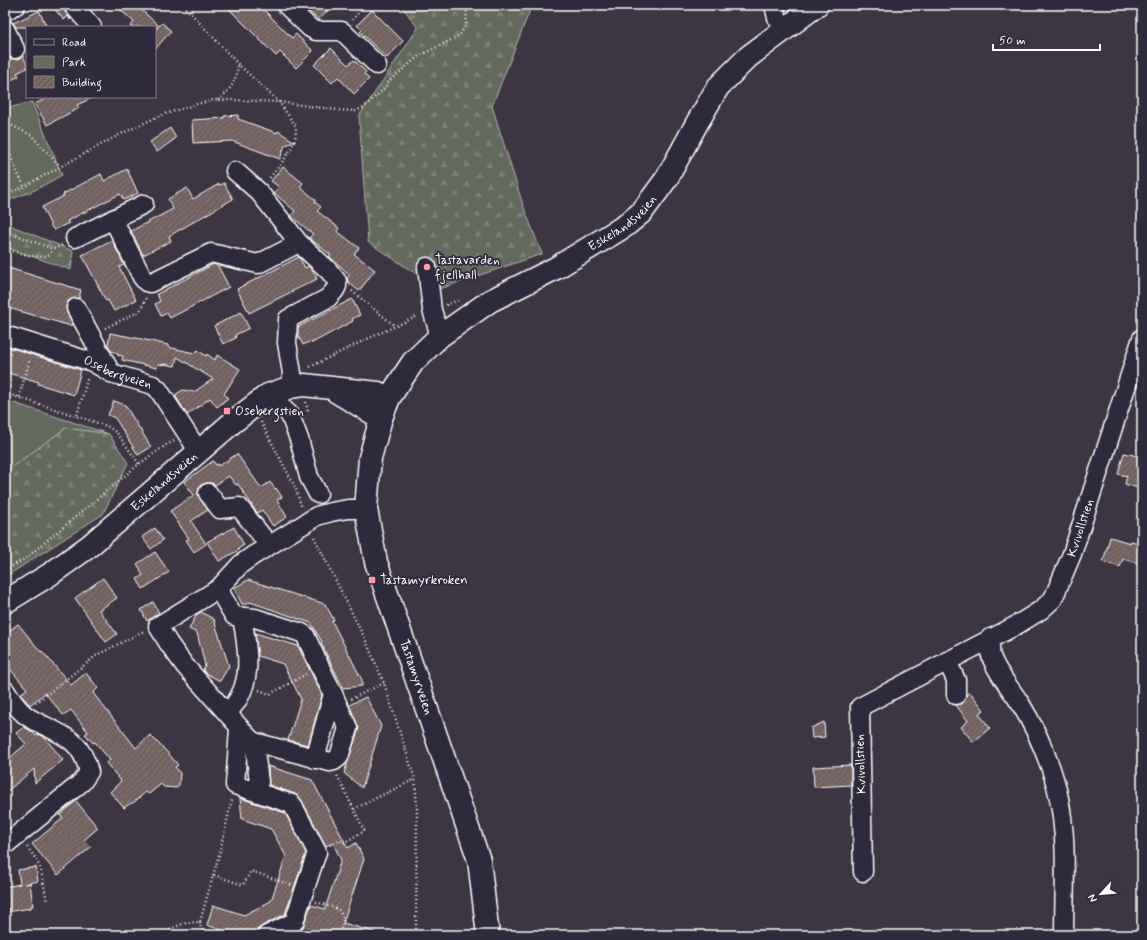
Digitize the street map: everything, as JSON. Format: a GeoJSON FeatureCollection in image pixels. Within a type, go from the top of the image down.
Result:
{"type":"FeatureCollection","features":[{"type":"Feature","properties":{"kind":"main road","name":"Eskelandsveien"},"geometry":{"type":"LineString","coordinates":[[385,408],[413,362],[440,336],[490,301],[556,268],[625,226],[642,212],[667,178],[696,123],[718,87],[748,57],[817,5]]}},
{"type":"Feature","properties":{"kind":"main road","name":"Eskelandsveien"},"geometry":{"type":"LineString","coordinates":[[5,602],[49,575],[88,547],[233,422],[268,395],[291,380],[304,385],[378,393],[385,408]]}},
{"type":"Feature","properties":{"kind":"main road","name":"Tastamyrveien"},"geometry":{"type":"LineString","coordinates":[[385,408],[370,458],[366,509],[376,562],[478,860],[488,935]]}},
{"type":"Feature","properties":{"kind":"street"},"geometry":{"type":"LineString","coordinates":[[5,11],[16,5]]}},
{"type":"Feature","properties":{"kind":"street"},"geometry":{"type":"LineString","coordinates":[[73,5],[91,26]]}},
{"type":"Feature","properties":{"kind":"street"},"geometry":{"type":"LineString","coordinates":[[286,5],[310,28],[316,31],[342,31],[377,64]]}},
{"type":"Feature","properties":{"kind":"street"},"geometry":{"type":"LineString","coordinates":[[5,29],[15,49]]}},
{"type":"Feature","properties":{"kind":"street"},"geometry":{"type":"LineString","coordinates":[[235,170],[259,192],[299,243],[329,270],[337,281],[335,290],[328,298],[288,319],[287,343],[291,380]]}},
{"type":"Feature","properties":{"kind":"street"},"geometry":{"type":"LineString","coordinates":[[75,238],[144,204]]}},
{"type":"Feature","properties":{"kind":"street"},"geometry":{"type":"LineString","coordinates":[[113,219],[142,277],[146,282],[150,283],[211,253],[252,264],[258,264],[299,243]]}},
{"type":"Feature","properties":{"kind":"street"},"geometry":{"type":"LineString","coordinates":[[427,267],[432,310],[440,336]]}},
{"type":"Feature","properties":{"kind":"street"},"geometry":{"type":"LineString","coordinates":[[76,308],[111,373]]}},
{"type":"Feature","properties":{"kind":"street","name":"Osebergveien"},"geometry":{"type":"LineString","coordinates":[[5,334],[92,362],[111,373],[153,385],[158,389],[199,452]]}},
{"type":"Feature","properties":{"kind":"street","name":"Kvivollstien"},"geometry":{"type":"LineString","coordinates":[[863,872],[860,707],[1015,626],[1041,610],[1053,599],[1072,554],[1142,338]]}},
{"type":"Feature","properties":{"kind":"street"},"geometry":{"type":"LineString","coordinates":[[268,395],[290,415],[299,439],[309,477],[318,494]]}},
{"type":"Feature","properties":{"kind":"street"},"geometry":{"type":"LineString","coordinates":[[208,493],[220,509],[239,508],[269,545]]}},
{"type":"Feature","properties":{"kind":"street"},"geometry":{"type":"LineString","coordinates":[[218,590],[233,615],[266,621],[302,633],[336,700],[322,761],[254,742],[239,729],[186,666],[169,644],[158,626],[218,590],[242,564],[269,545],[317,516],[348,509],[366,509]]}},
{"type":"Feature","properties":{"kind":"street"},"geometry":{"type":"LineString","coordinates":[[227,714],[238,700],[245,685],[248,658],[242,616]]}},
{"type":"Feature","properties":{"kind":"street"},"geometry":{"type":"LineString","coordinates":[[990,638],[991,656],[1006,684],[1033,725],[1052,770],[1059,798],[1064,830],[1064,935]]}},
{"type":"Feature","properties":{"kind":"street"},"geometry":{"type":"LineString","coordinates":[[947,661],[956,680],[956,695]]}},
{"type":"Feature","properties":{"kind":"street"},"geometry":{"type":"LineString","coordinates":[[5,690],[23,714],[30,719],[61,733],[76,745],[86,758],[89,772],[82,782],[10,836]]}},
{"type":"Feature","properties":{"kind":"street"},"geometry":{"type":"LineString","coordinates":[[239,729],[235,785],[292,804],[317,852],[294,922],[267,935]]}},
{"type":"Feature","properties":{"kind":"street"},"geometry":{"type":"LineString","coordinates":[[254,742],[260,782]]}},
{"type":"Feature","properties":{"kind":"path"},"geometry":{"type":"LineString","coordinates":[[183,5],[238,64],[279,102],[295,125],[296,137],[292,148],[259,192]]}},
{"type":"Feature","properties":{"kind":"path"},"geometry":{"type":"LineString","coordinates":[[218,100],[227,92],[236,79],[238,64]]}},
{"type":"Feature","properties":{"kind":"path"},"geometry":{"type":"LineString","coordinates":[[5,195],[119,135],[159,116],[198,104],[218,100],[279,102]]}},
{"type":"Feature","properties":{"kind":"path"},"geometry":{"type":"LineString","coordinates":[[5,122],[31,135],[60,166]]}},
{"type":"Feature","properties":{"kind":"path"},"geometry":{"type":"LineString","coordinates":[[5,141],[24,186]]}},
{"type":"Feature","properties":{"kind":"path"},"geometry":{"type":"LineString","coordinates":[[5,231],[53,249],[75,238]]}},
{"type":"Feature","properties":{"kind":"path"},"geometry":{"type":"LineString","coordinates":[[5,250],[46,256],[50,254],[53,249]]}},
{"type":"Feature","properties":{"kind":"path"},"geometry":{"type":"LineString","coordinates":[[337,281],[395,326]]}},
{"type":"Feature","properties":{"kind":"path"},"geometry":{"type":"LineString","coordinates":[[90,335],[140,311],[146,299],[150,283]]}},
{"type":"Feature","properties":{"kind":"path"},"geometry":{"type":"LineString","coordinates":[[291,380],[305,370],[334,354],[432,310],[459,300]]}},
{"type":"Feature","properties":{"kind":"path"},"geometry":{"type":"LineString","coordinates":[[19,397],[35,344]]}},
{"type":"Feature","properties":{"kind":"path"},"geometry":{"type":"LineString","coordinates":[[77,415],[92,362]]}},
{"type":"Feature","properties":{"kind":"path"},"geometry":{"type":"LineString","coordinates":[[5,393],[77,415],[107,426],[117,433],[139,464]]}},
{"type":"Feature","properties":{"kind":"path"},"geometry":{"type":"LineString","coordinates":[[261,422],[295,487],[303,510]]}},
{"type":"Feature","properties":{"kind":"path"},"geometry":{"type":"LineString","coordinates":[[5,570],[26,558],[139,464],[166,445],[186,434]]}},
{"type":"Feature","properties":{"kind":"path"},"geometry":{"type":"LineString","coordinates":[[311,530],[366,641],[384,683],[415,779],[417,807],[416,935]]}},
{"type":"Feature","properties":{"kind":"path"},"geometry":{"type":"LineString","coordinates":[[23,714],[97,655],[146,630]]}},
{"type":"Feature","properties":{"kind":"path"},"geometry":{"type":"LineString","coordinates":[[245,685],[270,694],[320,666]]}},
{"type":"Feature","properties":{"kind":"path"},"geometry":{"type":"LineString","coordinates":[[336,700],[384,683]]}},
{"type":"Feature","properties":{"kind":"path"},"geometry":{"type":"LineString","coordinates":[[322,761],[354,809],[364,830],[343,843],[340,840]]}},
{"type":"Feature","properties":{"kind":"path"},"geometry":{"type":"LineString","coordinates":[[354,809],[415,779]]}},
{"type":"Feature","properties":{"kind":"path"},"geometry":{"type":"LineString","coordinates":[[213,935],[202,931],[200,922],[214,875],[235,785]]}},
{"type":"Feature","properties":{"kind":"path"},"geometry":{"type":"LineString","coordinates":[[10,836],[36,859],[41,870],[47,902]]}},
{"type":"Feature","properties":{"kind":"path"},"geometry":{"type":"LineString","coordinates":[[214,875],[243,885],[250,871],[304,893],[338,909],[344,919],[339,935]]}},
{"type":"Feature","properties":{"kind":"path"},"geometry":{"type":"LineString","coordinates":[[164,935],[178,925],[190,922],[200,922]]}},
{"type":"Feature","properties":{"kind":"green space"},"geometry":{"type":"Polygon","coordinates":[[[401,5],[532,5],[492,106],[523,205],[542,254],[439,289],[368,242],[359,116],[418,28],[401,5]]]}},
{"type":"Feature","properties":{"kind":"green space"},"geometry":{"type":"Polygon","coordinates":[[[32,102],[62,175],[35,190],[7,201],[5,109],[32,102]]]}},
{"type":"Feature","properties":{"kind":"green space"},"geometry":{"type":"Polygon","coordinates":[[[5,168],[7,224],[73,251],[71,270],[5,247],[5,168]]]}},
{"type":"Feature","properties":{"kind":"green space"},"geometry":{"type":"Polygon","coordinates":[[[5,400],[109,434],[66,428],[5,472],[5,400]]]}},
{"type":"Feature","properties":{"kind":"green space"},"geometry":{"type":"Polygon","coordinates":[[[66,428],[109,434],[128,463],[103,514],[5,577],[5,472],[66,428]]]}},
{"type":"Feature","properties":{"kind":"building"},"geometry":{"type":"Polygon","coordinates":[[[51,5],[63,5],[65,12],[71,19],[70,20],[68,16],[64,20],[51,5]]]}},
{"type":"Feature","properties":{"kind":"building"},"geometry":{"type":"Polygon","coordinates":[[[115,5],[136,5],[159,26],[162,23],[171,31],[156,48],[156,29],[158,27],[131,26],[134,22],[115,5]]]}},
{"type":"Feature","properties":{"kind":"building"},"geometry":{"type":"Polygon","coordinates":[[[225,5],[259,5],[292,38],[296,34],[313,51],[296,68],[280,52],[276,56],[225,5]]]}},
{"type":"Feature","properties":{"kind":"building"},"geometry":{"type":"Polygon","coordinates":[[[301,5],[333,5],[319,20],[301,5]]]}},
{"type":"Feature","properties":{"kind":"building"},"geometry":{"type":"Polygon","coordinates":[[[372,10],[403,41],[387,58],[360,32],[362,30],[357,25],[372,10]]]}},
{"type":"Feature","properties":{"kind":"building"},"geometry":{"type":"Polygon","coordinates":[[[39,11],[46,26],[16,27],[13,23],[39,11]]]}},
{"type":"Feature","properties":{"kind":"building"},"geometry":{"type":"Polygon","coordinates":[[[331,48],[348,65],[354,60],[366,72],[364,74],[369,79],[354,94],[338,77],[332,83],[314,65],[331,48]]]}},
{"type":"Feature","properties":{"kind":"building"},"geometry":{"type":"Polygon","coordinates":[[[5,52],[9,58],[19,59],[23,56],[26,62],[26,68],[17,73],[19,76],[5,83],[5,52]]]}},
{"type":"Feature","properties":{"kind":"building"},"geometry":{"type":"Polygon","coordinates":[[[47,98],[92,98],[77,105],[79,108],[47,125],[35,104],[47,98]]]}},
{"type":"Feature","properties":{"kind":"building"},"geometry":{"type":"Polygon","coordinates":[[[238,115],[238,119],[277,133],[278,131],[295,142],[285,145],[280,159],[232,141],[193,143],[192,120],[224,118],[224,116],[238,115]]]}},
{"type":"Feature","properties":{"kind":"building"},"geometry":{"type":"Polygon","coordinates":[[[170,128],[176,138],[157,152],[150,142],[170,128]]]}},
{"type":"Feature","properties":{"kind":"building"},"geometry":{"type":"Polygon","coordinates":[[[283,167],[303,183],[300,187],[316,200],[315,202],[321,207],[317,211],[339,228],[337,231],[359,248],[354,254],[375,270],[359,291],[348,282],[347,278],[350,275],[329,256],[331,255],[309,238],[313,234],[291,216],[295,211],[274,193],[279,187],[271,181],[283,167]]]}},
{"type":"Feature","properties":{"kind":"building"},"geometry":{"type":"Polygon","coordinates":[[[127,169],[138,193],[124,200],[120,194],[67,221],[69,223],[54,230],[52,228],[42,207],[101,174],[104,181],[127,169]]]}},
{"type":"Feature","properties":{"kind":"building"},"geometry":{"type":"Polygon","coordinates":[[[224,183],[233,199],[169,236],[171,241],[143,255],[131,231],[173,209],[168,199],[187,188],[193,199],[219,184],[224,183]]]}},
{"type":"Feature","properties":{"kind":"building"},"geometry":{"type":"Polygon","coordinates":[[[112,240],[124,265],[119,267],[136,300],[114,311],[108,300],[106,301],[82,255],[112,240]]]}},
{"type":"Feature","properties":{"kind":"building"},"geometry":{"type":"Polygon","coordinates":[[[299,257],[305,268],[309,266],[317,279],[249,313],[237,289],[299,257]]]}},
{"type":"Feature","properties":{"kind":"building"},"geometry":{"type":"Polygon","coordinates":[[[214,264],[218,266],[229,287],[170,318],[167,313],[161,316],[155,304],[160,301],[157,294],[214,264]]]}},
{"type":"Feature","properties":{"kind":"building"},"geometry":{"type":"Polygon","coordinates":[[[5,267],[81,290],[79,298],[71,299],[67,302],[67,313],[72,322],[71,326],[5,307],[5,267]]]}},
{"type":"Feature","properties":{"kind":"building"},"geometry":{"type":"Polygon","coordinates":[[[352,299],[360,315],[352,319],[353,321],[312,343],[311,341],[303,345],[298,336],[298,327],[352,299]]]}},
{"type":"Feature","properties":{"kind":"building"},"geometry":{"type":"Polygon","coordinates":[[[241,312],[249,328],[235,335],[236,338],[223,344],[214,326],[241,312]]]}},
{"type":"Feature","properties":{"kind":"building"},"geometry":{"type":"Polygon","coordinates":[[[110,333],[168,345],[168,347],[194,353],[198,350],[215,360],[217,355],[240,369],[224,394],[228,398],[217,407],[210,398],[187,415],[175,395],[183,390],[194,392],[213,379],[177,357],[175,366],[158,364],[157,368],[122,360],[123,356],[117,355],[118,353],[111,351],[108,345],[110,333]]]}},
{"type":"Feature","properties":{"kind":"building"},"geometry":{"type":"Polygon","coordinates":[[[5,346],[81,370],[74,395],[38,384],[39,382],[5,372],[5,346]]]}},
{"type":"Feature","properties":{"kind":"building"},"geometry":{"type":"Polygon","coordinates":[[[114,401],[125,405],[151,447],[138,455],[115,418],[108,415],[114,401]]]}},
{"type":"Feature","properties":{"kind":"building"},"geometry":{"type":"Polygon","coordinates":[[[1124,453],[1142,457],[1142,480],[1140,479],[1138,488],[1125,484],[1127,476],[1118,474],[1124,453]]]}},
{"type":"Feature","properties":{"kind":"building"},"geometry":{"type":"Polygon","coordinates":[[[237,454],[261,488],[270,482],[275,489],[276,488],[282,497],[277,500],[287,517],[273,526],[262,510],[257,513],[238,484],[236,485],[229,476],[215,485],[212,483],[206,483],[201,485],[198,494],[208,510],[191,521],[206,544],[194,552],[186,540],[189,539],[170,511],[194,495],[184,482],[213,461],[219,466],[237,454]]]}},
{"type":"Feature","properties":{"kind":"building"},"geometry":{"type":"Polygon","coordinates":[[[234,527],[244,545],[238,549],[239,550],[219,561],[207,542],[234,527]]]}},
{"type":"Feature","properties":{"kind":"building"},"geometry":{"type":"Polygon","coordinates":[[[155,528],[163,540],[151,549],[142,537],[155,528]]]}},
{"type":"Feature","properties":{"kind":"building"},"geometry":{"type":"Polygon","coordinates":[[[1110,537],[1130,543],[1131,541],[1142,544],[1142,564],[1123,559],[1120,567],[1103,562],[1110,537]]]}},
{"type":"Feature","properties":{"kind":"building"},"geometry":{"type":"Polygon","coordinates":[[[155,552],[169,572],[143,589],[137,579],[143,575],[137,564],[155,552]]]}},
{"type":"Feature","properties":{"kind":"building"},"geometry":{"type":"Polygon","coordinates":[[[103,578],[117,598],[99,610],[117,634],[106,642],[75,598],[103,578]]]}},
{"type":"Feature","properties":{"kind":"building"},"geometry":{"type":"Polygon","coordinates":[[[248,580],[325,604],[362,680],[362,686],[343,688],[321,643],[322,642],[311,623],[250,602],[247,604],[242,604],[234,588],[248,580]]]}},
{"type":"Feature","properties":{"kind":"building"},"geometry":{"type":"Polygon","coordinates":[[[153,602],[159,613],[147,621],[141,610],[153,602]]]}},
{"type":"Feature","properties":{"kind":"building"},"geometry":{"type":"Polygon","coordinates":[[[201,612],[215,620],[229,666],[220,681],[205,673],[203,670],[205,665],[197,633],[189,629],[197,614],[201,612]]]}},
{"type":"Feature","properties":{"kind":"building"},"geometry":{"type":"Polygon","coordinates":[[[18,624],[71,685],[86,673],[98,688],[93,693],[136,748],[150,735],[168,753],[178,765],[175,767],[180,773],[179,785],[176,788],[164,787],[161,784],[149,794],[146,792],[133,803],[124,808],[110,792],[121,781],[106,763],[110,760],[95,742],[93,743],[85,734],[88,732],[71,710],[63,715],[45,693],[30,705],[20,694],[27,689],[5,663],[10,659],[5,652],[5,634],[18,624]]]}},
{"type":"Feature","properties":{"kind":"building"},"geometry":{"type":"Polygon","coordinates":[[[255,633],[298,646],[322,695],[308,745],[288,740],[301,699],[283,664],[258,656],[255,633]]]}},
{"type":"Feature","properties":{"kind":"building"},"geometry":{"type":"Polygon","coordinates":[[[970,692],[984,710],[979,714],[990,728],[973,742],[961,727],[968,721],[956,705],[962,704],[966,695],[970,692]]]}},
{"type":"Feature","properties":{"kind":"building"},"geometry":{"type":"Polygon","coordinates":[[[366,697],[381,726],[362,788],[344,773],[359,728],[349,705],[366,697]]]}},
{"type":"Feature","properties":{"kind":"building"},"geometry":{"type":"Polygon","coordinates":[[[824,722],[825,737],[812,738],[811,728],[824,722]]]}},
{"type":"Feature","properties":{"kind":"building"},"geometry":{"type":"Polygon","coordinates":[[[24,727],[33,732],[36,736],[38,734],[45,738],[63,760],[35,783],[34,769],[5,793],[5,762],[26,744],[16,733],[24,727]]]}},
{"type":"Feature","properties":{"kind":"building"},"geometry":{"type":"Polygon","coordinates":[[[851,765],[851,785],[814,787],[813,767],[851,765]]]}},
{"type":"Feature","properties":{"kind":"building"},"geometry":{"type":"Polygon","coordinates":[[[268,766],[312,780],[348,848],[356,843],[364,859],[343,923],[374,932],[373,935],[291,935],[302,929],[311,905],[325,909],[341,860],[333,843],[326,846],[301,799],[295,794],[269,785],[268,766]]]}},
{"type":"Feature","properties":{"kind":"building"},"geometry":{"type":"Polygon","coordinates":[[[240,798],[285,813],[306,853],[285,914],[258,929],[257,935],[236,935],[207,925],[213,905],[244,915],[271,901],[286,856],[271,829],[242,819],[240,798]]]}},
{"type":"Feature","properties":{"kind":"building"},"geometry":{"type":"Polygon","coordinates":[[[76,801],[98,828],[84,840],[91,847],[58,875],[32,844],[63,818],[60,815],[76,801]]]}},
{"type":"Feature","properties":{"kind":"building"},"geometry":{"type":"Polygon","coordinates":[[[36,867],[38,881],[25,884],[30,883],[33,906],[31,906],[31,908],[7,912],[5,887],[20,884],[18,870],[36,867]]]}},
{"type":"Feature","properties":{"kind":"place","name":"Tastavarden fjellhall"},"geometry":{"type":"Point","coordinates":[427,267]}},
{"type":"Feature","properties":{"kind":"place","name":"Osebergstien"},"geometry":{"type":"Point","coordinates":[227,411]}},
{"type":"Feature","properties":{"kind":"place","name":"Tastamyrkroken"},"geometry":{"type":"Point","coordinates":[372,580]}}]}
